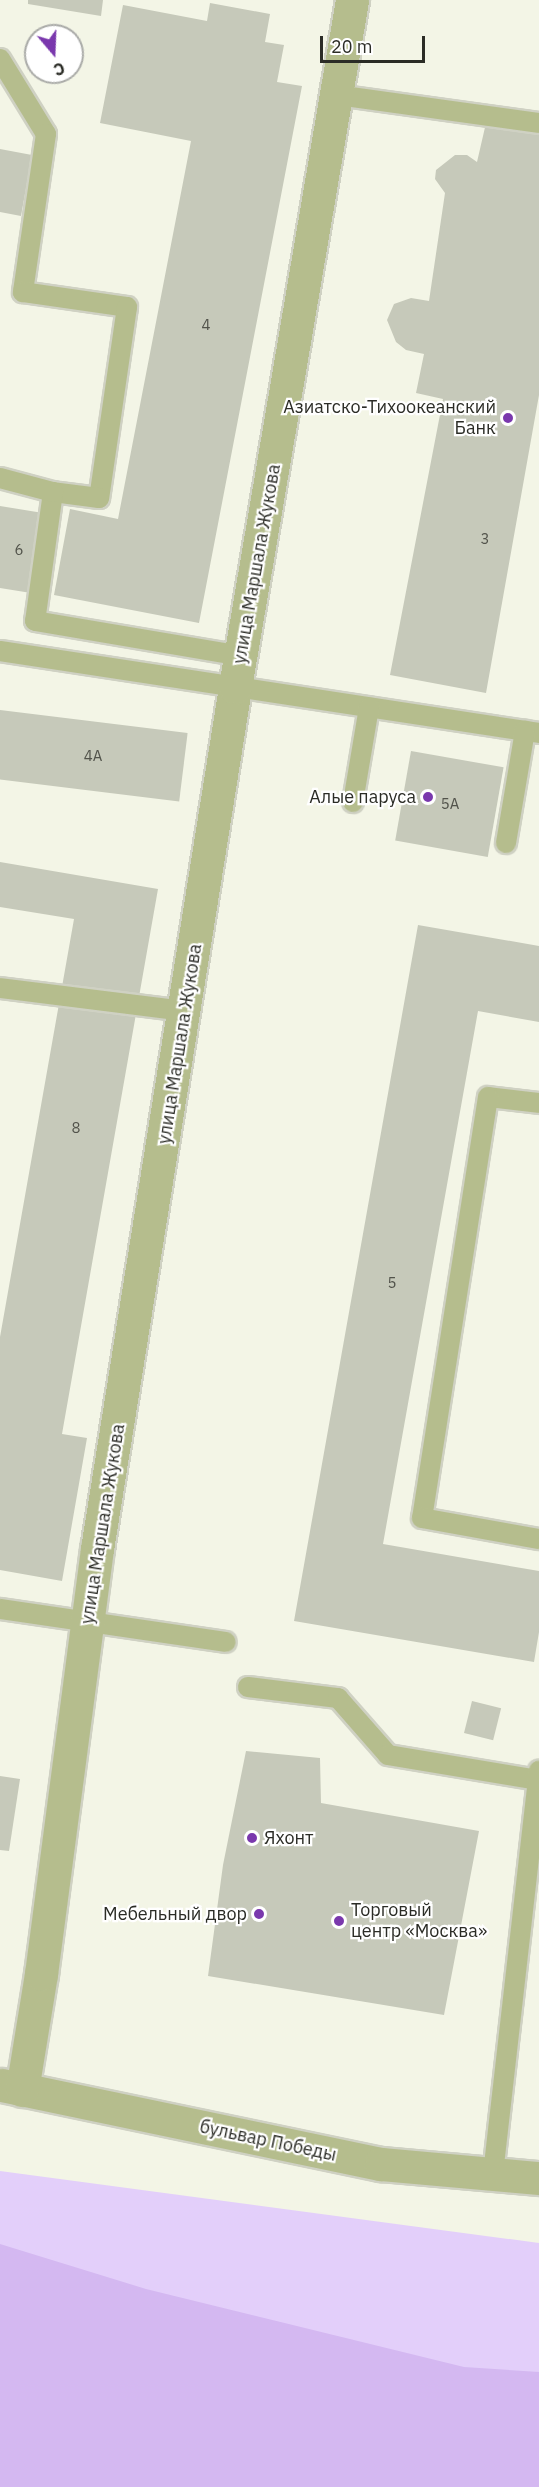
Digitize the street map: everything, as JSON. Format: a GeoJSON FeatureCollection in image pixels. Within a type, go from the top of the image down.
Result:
{"type":"FeatureCollection","features":[{"type":"Feature","properties":{"kind":"street","name":"улица Маршала Жукова"},"geometry":{"type":"LineString","coordinates":[[11,2087],[41,1974],[88,1623],[238,671],[352,0]]}},
{"type":"Feature","properties":{"kind":"street","name":"бульвар Победы"},"geometry":{"type":"LineString","coordinates":[[11,2087],[381,2164],[539,2178]]}},
{"type":"Feature","properties":{"kind":"lane"},"geometry":{"type":"LineString","coordinates":[[0,58],[46,134],[23,292],[127,307],[99,498],[53,492],[0,478]]}},
{"type":"Feature","properties":{"kind":"lane"},"geometry":{"type":"LineString","coordinates":[[337,95],[539,123]]}},
{"type":"Feature","properties":{"kind":"lane"},"geometry":{"type":"LineString","coordinates":[[53,492],[35,621],[238,671],[369,707],[532,732],[506,843]]}},
{"type":"Feature","properties":{"kind":"lane"},"geometry":{"type":"LineString","coordinates":[[0,651],[238,671]]}},
{"type":"Feature","properties":{"kind":"lane"},"geometry":{"type":"LineString","coordinates":[[353,802],[369,707]]}},
{"type":"Feature","properties":{"kind":"lane"},"geometry":{"type":"LineString","coordinates":[[0,988],[185,1011]]}},
{"type":"Feature","properties":{"kind":"lane"},"geometry":{"type":"LineString","coordinates":[[539,1103],[488,1097],[422,1518],[539,1539]]}},
{"type":"Feature","properties":{"kind":"lane"},"geometry":{"type":"LineString","coordinates":[[0,1609],[226,1642]]}},
{"type":"Feature","properties":{"kind":"lane"},"geometry":{"type":"LineString","coordinates":[[248,1687],[338,1698],[388,1755],[538,1775],[532,1886],[493,2174]]}},
{"type":"Feature","properties":{"kind":"shaded area"},"geometry":{"type":"Polygon","coordinates":[[[0,2171],[539,2243],[539,2487],[0,2487],[0,2171]]]}},
{"type":"Feature","properties":{"kind":"shaded area"},"geometry":{"type":"Polygon","coordinates":[[[0,2244],[146,2289],[464,2367],[539,2372],[539,2487],[0,2487],[0,2244]]]}},
{"type":"Feature","properties":{"kind":"building"},"geometry":{"type":"Polygon","coordinates":[[[28,0],[103,0],[101,16],[28,4],[28,0]]]}},
{"type":"Feature","properties":{"kind":"building"},"geometry":{"type":"Polygon","coordinates":[[[210,3],[270,14],[265,42],[284,45],[277,82],[302,86],[199,623],[54,595],[70,509],[118,519],[191,141],[100,123],[123,5],[207,21],[210,3]]]}},
{"type":"Feature","properties":{"kind":"building"},"geometry":{"type":"Polygon","coordinates":[[[486,123],[539,135],[539,395],[486,693],[390,675],[443,399],[416,393],[424,354],[406,350],[396,342],[387,320],[394,304],[411,298],[429,301],[445,193],[435,179],[436,170],[455,155],[467,155],[477,162],[486,123]]]}},
{"type":"Feature","properties":{"kind":"building"},"geometry":{"type":"Polygon","coordinates":[[[0,149],[32,155],[21,216],[0,212],[0,149]]]}},
{"type":"Feature","properties":{"kind":"building"},"geometry":{"type":"Polygon","coordinates":[[[0,506],[43,513],[31,593],[0,588],[0,506]]]}},
{"type":"Feature","properties":{"kind":"building"},"geometry":{"type":"Polygon","coordinates":[[[0,710],[188,733],[179,802],[0,780],[0,710]]]}},
{"type":"Feature","properties":{"kind":"building"},"geometry":{"type":"Polygon","coordinates":[[[411,751],[504,767],[488,857],[395,841],[411,751]]]}},
{"type":"Feature","properties":{"kind":"building"},"geometry":{"type":"Polygon","coordinates":[[[0,862],[158,889],[62,1434],[87,1438],[62,1581],[0,1570],[0,1337],[74,919],[0,907],[0,862]]]}},
{"type":"Feature","properties":{"kind":"building"},"geometry":{"type":"Polygon","coordinates":[[[418,925],[539,946],[539,1022],[478,1011],[383,1544],[539,1571],[539,1632],[534,1662],[294,1621],[418,925]]]}},
{"type":"Feature","properties":{"kind":"building"},"geometry":{"type":"Polygon","coordinates":[[[472,1701],[501,1708],[493,1740],[464,1733],[472,1701]]]}},
{"type":"Feature","properties":{"kind":"building","name":"Торговый центр «Москва»"},"geometry":{"type":"Polygon","coordinates":[[[246,1751],[320,1758],[321,1803],[479,1831],[444,2015],[208,1976],[223,1865],[246,1751]]]}},
{"type":"Feature","properties":{"kind":"building"},"geometry":{"type":"Polygon","coordinates":[[[0,1776],[20,1779],[9,1851],[0,1850],[0,1776]]]}},
{"type":"Feature","properties":{"kind":"place","name":"Азиатско-Тихоокеанский Банк"},"geometry":{"type":"Point","coordinates":[508,418]}},
{"type":"Feature","properties":{"kind":"place","name":"Алые паруса"},"geometry":{"type":"Point","coordinates":[428,797]}},
{"type":"Feature","properties":{"kind":"place","name":"Яхонт"},"geometry":{"type":"Point","coordinates":[252,1838]}},
{"type":"Feature","properties":{"kind":"place","name":"Мебельный двор"},"geometry":{"type":"Point","coordinates":[259,1914]}},
{"type":"Feature","properties":{"kind":"place","name":"Торговый центр «Москва»"},"geometry":{"type":"Point","coordinates":[339,1921]}}]}
